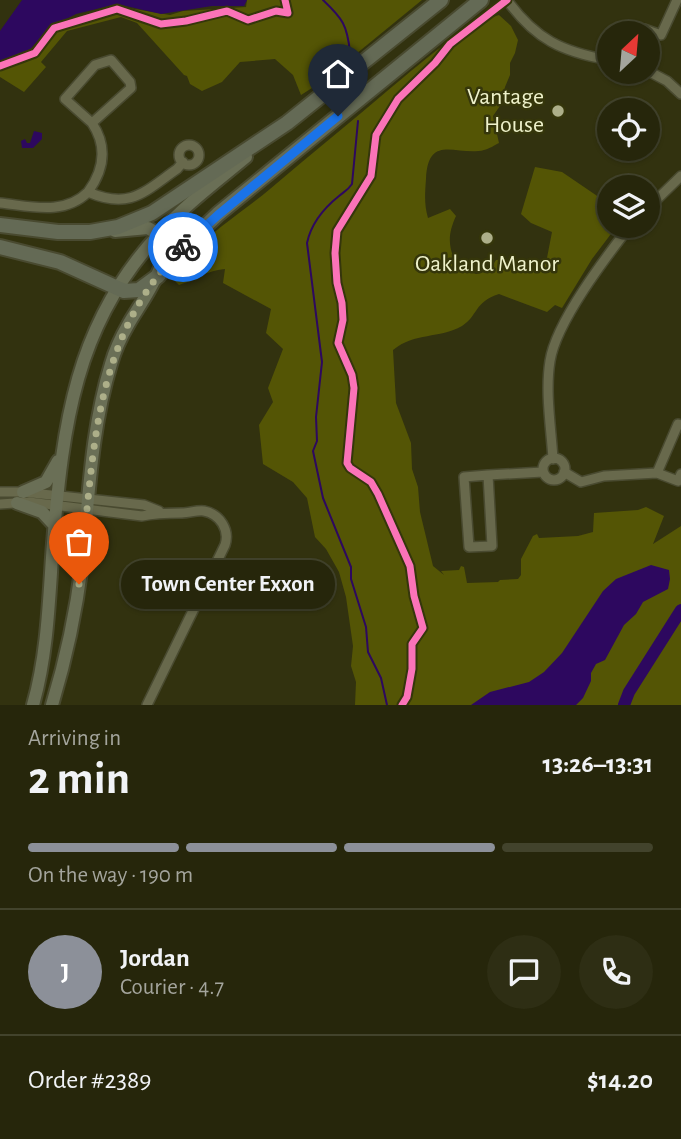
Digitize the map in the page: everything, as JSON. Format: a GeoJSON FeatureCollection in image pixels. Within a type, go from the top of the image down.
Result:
{"type":"FeatureCollection","features":[{"type":"Feature","properties":{"kind":"main road"},"geometry":{"type":"LineString","coordinates":[[33,705],[48,629],[62,451],[72,395],[94,332],[117,288],[158,234],[200,194],[441,0]]}},
{"type":"Feature","properties":{"kind":"main road"},"geometry":{"type":"LineString","coordinates":[[52,705],[77,602],[94,441],[110,369],[128,324],[158,276],[176,254],[218,215],[481,0]]}},
{"type":"Feature","properties":{"kind":"main road"},"geometry":{"type":"LineString","coordinates":[[101,231],[118,228],[152,213],[287,123]]}},
{"type":"Feature","properties":{"kind":"main road"},"geometry":{"type":"LineString","coordinates":[[0,225],[75,233],[143,227],[158,234],[163,251],[158,276],[139,290],[129,292],[60,262],[0,247]]}},
{"type":"Feature","properties":{"kind":"main road"},"geometry":{"type":"LineString","coordinates":[[55,526],[42,512],[20,497],[46,482],[62,451]]}},
{"type":"Feature","properties":{"kind":"street"},"geometry":{"type":"LineString","coordinates":[[507,0],[528,25],[548,41],[572,52],[597,57]]}},
{"type":"Feature","properties":{"kind":"street"},"geometry":{"type":"LineString","coordinates":[[660,35],[677,0]]}},
{"type":"Feature","properties":{"kind":"street"},"geometry":{"type":"LineString","coordinates":[[0,203],[62,207],[80,200],[88,192],[101,171],[103,162],[100,138],[92,123],[65,99],[95,65],[111,60],[130,82],[131,89],[92,123]]}},
{"type":"Feature","properties":{"kind":"street"},"geometry":{"type":"LineString","coordinates":[[660,77],[681,94]]}},
{"type":"Feature","properties":{"kind":"street"},"geometry":{"type":"LineString","coordinates":[[88,192],[100,197],[129,200],[183,162]]}},
{"type":"Feature","properties":{"kind":"street"},"geometry":{"type":"LineString","coordinates":[[660,196],[681,176]]}},
{"type":"Feature","properties":{"kind":"street"},"geometry":{"type":"LineString","coordinates":[[553,458],[549,375],[551,354],[587,286],[621,238]]}},
{"type":"Feature","properties":{"kind":"street"},"geometry":{"type":"LineString","coordinates":[[657,473],[678,424],[681,425]]}},
{"type":"Feature","properties":{"kind":"street"},"geometry":{"type":"LineString","coordinates":[[543,472],[545,463],[553,458]]}},
{"type":"Feature","properties":{"kind":"street"},"geometry":{"type":"LineString","coordinates":[[543,472],[549,479],[562,476],[562,462],[553,458]]}},
{"type":"Feature","properties":{"kind":"street"},"geometry":{"type":"LineString","coordinates":[[488,475],[492,546],[469,547],[464,477],[488,475],[543,472]]}},
{"type":"Feature","properties":{"kind":"street"},"geometry":{"type":"LineString","coordinates":[[564,472],[581,482],[604,476],[657,473],[678,481],[681,474]]}},
{"type":"Feature","properties":{"kind":"street"},"geometry":{"type":"LineString","coordinates":[[0,492],[88,505],[144,505],[160,512],[209,512],[218,517],[227,534],[225,545],[147,705]]}},
{"type":"Feature","properties":{"kind":"street"},"geometry":{"type":"LineString","coordinates":[[0,503],[20,497]]}},
{"type":"Feature","properties":{"kind":"shaded area"},"geometry":{"type":"Polygon","coordinates":[[[22,0],[247,0],[244,6],[212,6],[161,14],[117,4],[76,14],[49,28],[25,55],[0,62],[0,31],[22,0]]]}},
{"type":"Feature","properties":{"kind":"shaded area"},"geometry":{"type":"Polygon","coordinates":[[[247,0],[422,0],[323,81],[301,95],[293,75],[275,59],[240,62],[222,82],[202,91],[190,84],[187,76],[137,23],[121,17],[67,31],[41,62],[46,67],[24,92],[0,77],[0,63],[27,55],[50,29],[117,6],[170,15],[183,11],[246,7],[247,0]]]}},
{"type":"Feature","properties":{"kind":"shaded area"},"geometry":{"type":"Polygon","coordinates":[[[499,15],[511,26],[518,40],[502,103],[493,116],[499,143],[484,150],[446,150],[438,151],[432,156],[426,184],[425,204],[428,218],[450,209],[456,216],[450,242],[458,268],[476,274],[489,271],[496,260],[505,259],[527,268],[546,263],[552,232],[531,223],[521,214],[535,167],[562,172],[597,196],[597,238],[608,238],[562,308],[555,305],[547,312],[499,294],[485,301],[462,326],[445,333],[410,340],[393,350],[396,403],[411,443],[412,469],[433,566],[444,575],[441,571],[464,567],[467,583],[518,579],[521,575],[521,559],[533,536],[537,534],[539,538],[578,536],[593,532],[594,513],[646,507],[664,516],[653,544],[681,526],[681,705],[355,705],[356,682],[351,666],[353,646],[346,597],[339,572],[326,549],[315,537],[307,498],[293,482],[263,464],[259,425],[273,402],[268,388],[283,349],[266,333],[271,309],[223,283],[225,269],[207,273],[179,285],[173,279],[193,252],[217,230],[430,55],[485,20],[499,15]]]}},
{"type":"Feature","properties":{"kind":"shaded area"},"geometry":{"type":"Polygon","coordinates":[[[34,131],[42,133],[42,139],[33,148],[22,148],[21,141],[25,139],[30,143],[34,131]]]}},
{"type":"Feature","properties":{"kind":"shaded area"},"geometry":{"type":"Polygon","coordinates":[[[651,565],[669,570],[668,589],[643,602],[636,614],[624,625],[605,660],[596,664],[583,698],[576,705],[471,705],[490,692],[529,682],[544,672],[562,653],[603,591],[616,579],[651,565]]]}},
{"type":"Feature","properties":{"kind":"waterway"},"geometry":{"type":"LineString","coordinates":[[323,0],[343,23],[350,52]]}},
{"type":"Feature","properties":{"kind":"waterway"},"geometry":{"type":"LineString","coordinates":[[358,121],[352,184],[319,217],[307,243],[322,362],[316,417],[317,441],[313,451],[323,498],[351,567],[351,579],[366,627],[368,652],[381,678],[387,705]]}},
{"type":"Feature","properties":{"kind":"waterway"},"geometry":{"type":"LineString","coordinates":[[624,705],[629,692],[681,610]]}},
{"type":"Feature","properties":{"kind":"cycle path"},"geometry":{"type":"LineString","coordinates":[[0,66],[35,53],[54,28],[117,9],[161,24],[227,11],[248,20],[276,11],[288,13],[285,0]]}},
{"type":"Feature","properties":{"kind":"cycle path"},"geometry":{"type":"LineString","coordinates":[[402,705],[407,697],[412,669],[412,644],[423,628],[414,596],[410,566],[378,494],[371,482],[347,463],[354,388],[352,375],[338,343],[343,320],[337,283],[337,231],[371,176],[376,135],[398,99],[435,63],[450,44],[507,0]]}},
{"type":"Feature","properties":{"kind":"way so far"},"geometry":{"type":"LineString","coordinates":[[79,584],[92,453],[106,380],[128,324],[158,276],[183,247]]}},
{"type":"Feature","properties":{"kind":"place","name":"Vantage House"},"geometry":{"type":"Point","coordinates":[558,111]}},
{"type":"Feature","properties":{"kind":"place","name":"Oakland Manor"},"geometry":{"type":"Point","coordinates":[487,238]}},
{"type":"Feature","properties":{"kind":"place","name":"Town Center Exxon"},"geometry":{"type":"Point","coordinates":[79,584]}},
{"type":"Feature","properties":{"kind":"route"},"geometry":{"type":"LineString","coordinates":[[183,247],[338,116]]}}]}
